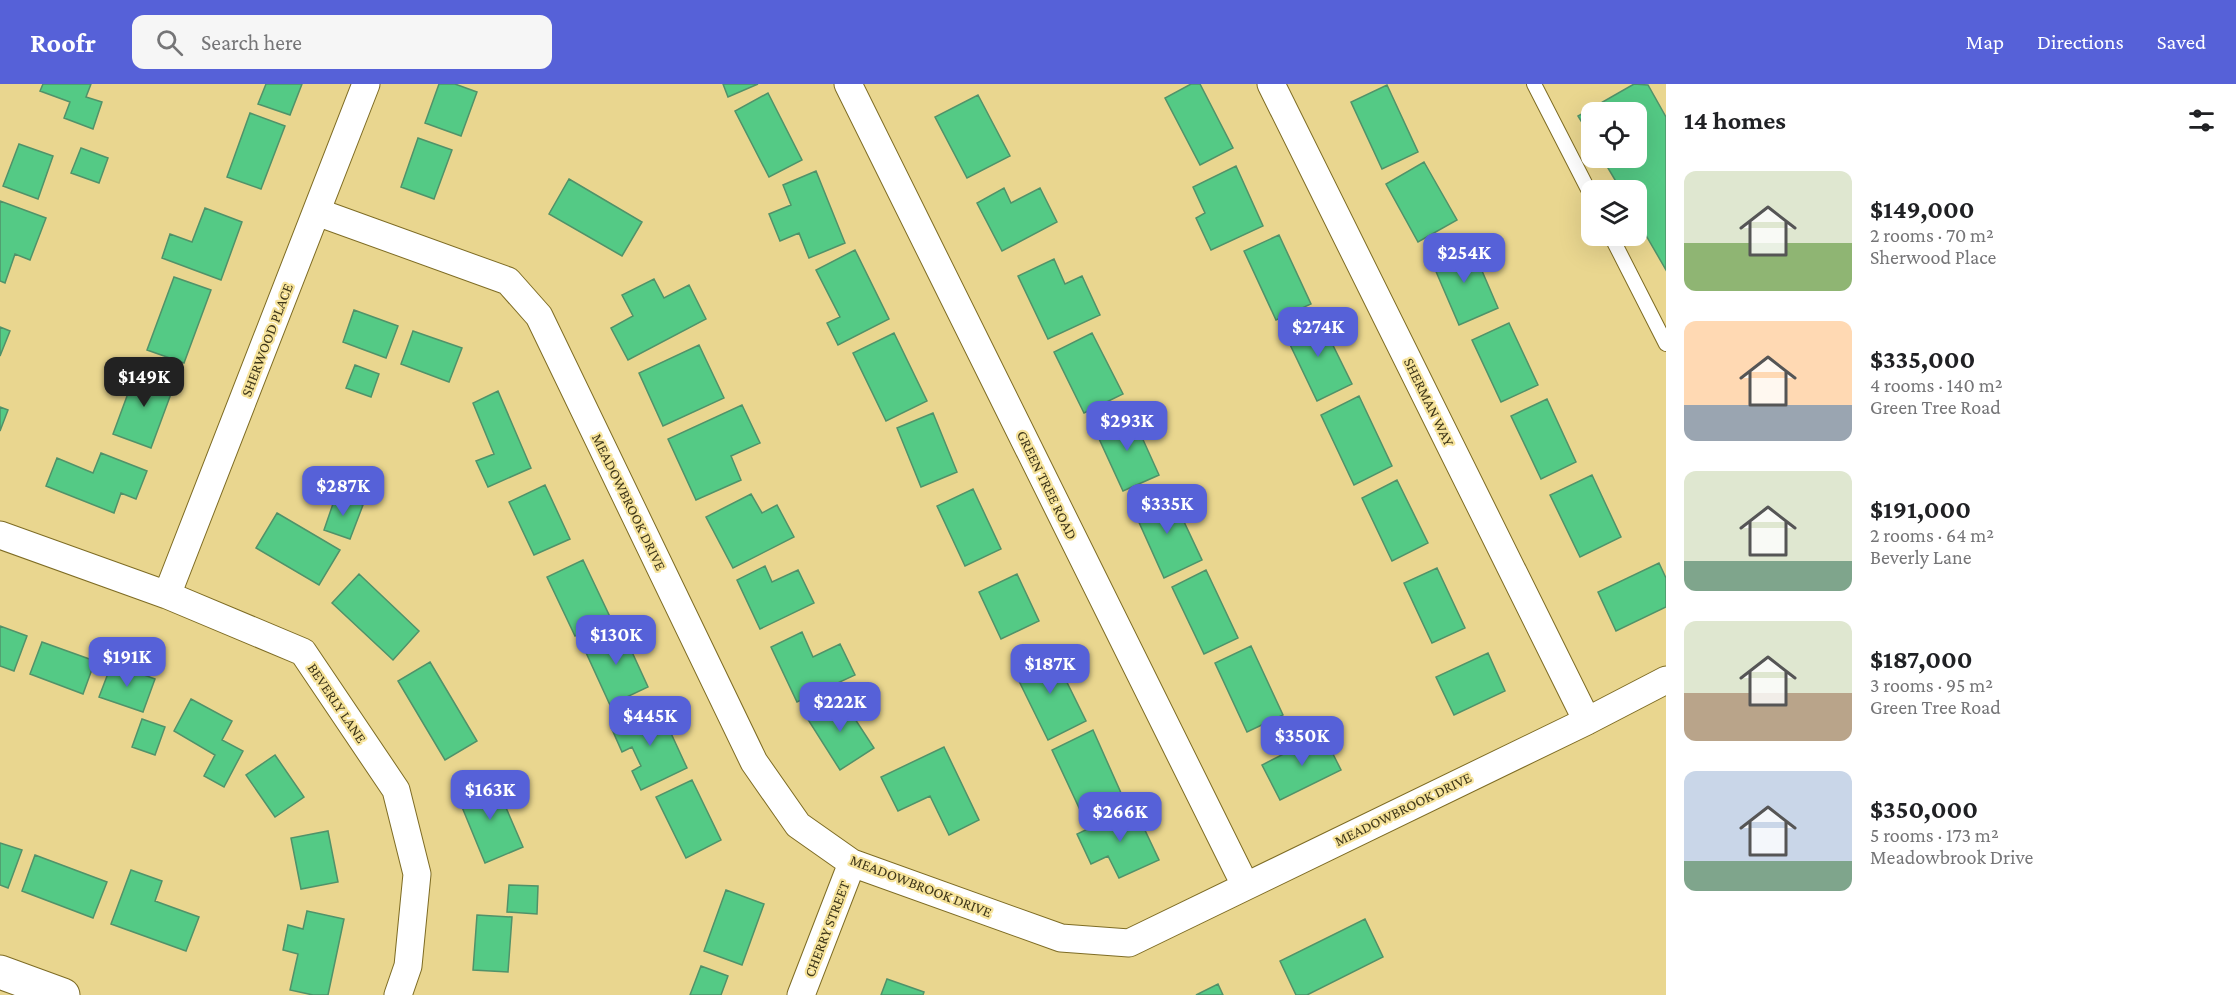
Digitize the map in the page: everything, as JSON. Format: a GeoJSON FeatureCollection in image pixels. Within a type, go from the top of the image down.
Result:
{"type":"FeatureCollection","features":[{"type":"Feature","properties":{"kind":"street","name":"SHERWOOD PLACE"},"geometry":{"type":"LineString","coordinates":[[167,595],[366,84]]}},
{"type":"Feature","properties":{"kind":"street","name":"GREEN TREE ROAD"},"geometry":{"type":"LineString","coordinates":[[848,84],[1245,885]]}},
{"type":"Feature","properties":{"kind":"street","name":"SHERMAN WAY"},"geometry":{"type":"LineString","coordinates":[[1271,84],[1587,721]]}},
{"type":"Feature","properties":{"kind":"street","name":"MEADOWBROOK DRIVE"},"geometry":{"type":"LineString","coordinates":[[318,212],[508,281],[540,316],[754,762],[798,825],[852,863],[1061,938],[1129,943],[1587,721],[1666,680]]}},
{"type":"Feature","properties":{"kind":"street","name":"BEVERLY LANE"},"geometry":{"type":"LineString","coordinates":[[0,535],[167,595],[303,652],[396,790],[417,874],[408,966],[398,995]]}},
{"type":"Feature","properties":{"kind":"street","name":"CHERRY STREET"},"geometry":{"type":"LineString","coordinates":[[801,995],[852,863]]}},
{"type":"Feature","properties":{"kind":"street"},"geometry":{"type":"LineString","coordinates":[[0,972],[63,995]]}},
{"type":"Feature","properties":{"kind":"lane"},"geometry":{"type":"LineString","coordinates":[[1534,84],[1583,180]]}},
{"type":"Feature","properties":{"kind":"lane"},"geometry":{"type":"LineString","coordinates":[[1616,246],[1666,344]]}},
{"type":"Feature","properties":{"kind":"building"},"geometry":{"type":"Polygon","coordinates":[[[43,84],[91,84],[86,97],[102,102],[93,129],[64,118],[70,102],[40,91],[43,84]]]}},
{"type":"Feature","properties":{"kind":"building"},"geometry":{"type":"Polygon","coordinates":[[[266,84],[302,84],[290,115],[258,104],[266,84]]]}},
{"type":"Feature","properties":{"kind":"building"},"geometry":{"type":"Polygon","coordinates":[[[439,84],[455,84],[477,92],[461,136],[425,123],[439,84]]]}},
{"type":"Feature","properties":{"kind":"building"},"geometry":{"type":"Polygon","coordinates":[[[723,84],[758,84],[728,97],[723,84]]]}},
{"type":"Feature","properties":{"kind":"building"},"geometry":{"type":"Polygon","coordinates":[[[1191,84],[1200,84],[1233,148],[1200,165],[1165,98],[1191,84]]]}},
{"type":"Feature","properties":{"kind":"building"},"geometry":{"type":"Polygon","coordinates":[[[1634,84],[1648,85],[1666,117],[1666,270],[1647,237],[1647,180],[1615,180],[1608,168],[1647,168],[1647,102],[1602,102],[1634,84]]]}},
{"type":"Feature","properties":{"kind":"building"},"geometry":{"type":"Polygon","coordinates":[[[1387,85],[1418,152],[1382,169],[1351,102],[1387,85]]]}},
{"type":"Feature","properties":{"kind":"building"},"geometry":{"type":"Polygon","coordinates":[[[768,93],[802,160],[769,177],[735,111],[768,93]]]}},
{"type":"Feature","properties":{"kind":"building"},"geometry":{"type":"Polygon","coordinates":[[[978,95],[1010,156],[967,178],[935,117],[978,95]]]}},
{"type":"Feature","properties":{"kind":"building"},"geometry":{"type":"Polygon","coordinates":[[[250,113],[285,126],[261,189],[227,177],[250,113]]]}},
{"type":"Feature","properties":{"kind":"building"},"geometry":{"type":"Polygon","coordinates":[[[418,138],[452,150],[434,199],[401,187],[418,138]]]}},
{"type":"Feature","properties":{"kind":"building"},"geometry":{"type":"Polygon","coordinates":[[[19,144],[53,156],[38,199],[3,186],[19,144]]]}},
{"type":"Feature","properties":{"kind":"building"},"geometry":{"type":"Polygon","coordinates":[[[81,148],[108,158],[99,183],[71,173],[81,148]]]}},
{"type":"Feature","properties":{"kind":"building"},"geometry":{"type":"Polygon","coordinates":[[[1424,162],[1457,220],[1418,242],[1386,184],[1424,162]]]}},
{"type":"Feature","properties":{"kind":"building"},"geometry":{"type":"Polygon","coordinates":[[[1236,166],[1263,226],[1211,250],[1196,218],[1205,213],[1193,187],[1236,166]]]}},
{"type":"Feature","properties":{"kind":"building"},"geometry":{"type":"Polygon","coordinates":[[[816,171],[845,243],[809,258],[799,233],[780,241],[769,214],[791,205],[783,185],[816,171]]]}},
{"type":"Feature","properties":{"kind":"building"},"geometry":{"type":"Polygon","coordinates":[[[569,179],[642,222],[622,256],[549,214],[569,179]]]}},
{"type":"Feature","properties":{"kind":"building"},"geometry":{"type":"Polygon","coordinates":[[[1004,188],[1011,203],[1040,188],[1057,222],[1002,251],[977,203],[1004,188]]]}},
{"type":"Feature","properties":{"kind":"building"},"geometry":{"type":"Polygon","coordinates":[[[0,201],[46,218],[30,260],[15,254],[5,283],[0,281],[0,201]]]}},
{"type":"Feature","properties":{"kind":"building"},"geometry":{"type":"Polygon","coordinates":[[[205,208],[242,222],[221,280],[162,258],[170,234],[192,242],[205,208]]]}},
{"type":"Feature","properties":{"kind":"building"},"geometry":{"type":"Polygon","coordinates":[[[1279,235],[1311,304],[1276,320],[1244,251],[1279,235]]]}},
{"type":"Feature","properties":{"kind":"building"},"geometry":{"type":"Polygon","coordinates":[[[1470,243],[1498,308],[1459,325],[1431,260],[1470,243]]]}},
{"type":"Feature","properties":{"kind":"building"},"geometry":{"type":"Polygon","coordinates":[[[855,250],[889,319],[838,345],[827,323],[840,317],[816,270],[855,250]]]}},
{"type":"Feature","properties":{"kind":"building"},"geometry":{"type":"Polygon","coordinates":[[[1054,259],[1065,284],[1082,276],[1100,315],[1048,339],[1018,276],[1054,259]]]}},
{"type":"Feature","properties":{"kind":"building"},"geometry":{"type":"Polygon","coordinates":[[[174,277],[211,290],[184,363],[147,350],[174,277]]]}},
{"type":"Feature","properties":{"kind":"building"},"geometry":{"type":"Polygon","coordinates":[[[654,279],[664,298],[689,285],[706,319],[628,360],[611,328],[633,316],[622,295],[654,279]]]}},
{"type":"Feature","properties":{"kind":"building"},"geometry":{"type":"Polygon","coordinates":[[[354,310],[398,326],[386,358],[343,342],[354,310]]]}},
{"type":"Feature","properties":{"kind":"building"},"geometry":{"type":"Polygon","coordinates":[[[1318,315],[1352,384],[1317,401],[1284,332],[1318,315]]]}},
{"type":"Feature","properties":{"kind":"building"},"geometry":{"type":"Polygon","coordinates":[[[1509,323],[1538,385],[1501,402],[1472,340],[1509,323]]]}},
{"type":"Feature","properties":{"kind":"building"},"geometry":{"type":"Polygon","coordinates":[[[0,327],[10,331],[0,356],[0,327]]]}},
{"type":"Feature","properties":{"kind":"building"},"geometry":{"type":"Polygon","coordinates":[[[413,331],[462,348],[449,382],[401,364],[413,331]]]}},
{"type":"Feature","properties":{"kind":"building"},"geometry":{"type":"Polygon","coordinates":[[[894,333],[927,401],[886,421],[853,353],[894,333]]]}},
{"type":"Feature","properties":{"kind":"building"},"geometry":{"type":"Polygon","coordinates":[[[1092,333],[1123,394],[1084,413],[1054,352],[1092,333]]]}},
{"type":"Feature","properties":{"kind":"building"},"geometry":{"type":"Polygon","coordinates":[[[699,345],[724,398],[663,426],[639,373],[699,345]]]}},
{"type":"Feature","properties":{"kind":"building"},"geometry":{"type":"Polygon","coordinates":[[[355,365],[379,374],[371,397],[346,388],[355,365]]]}},
{"type":"Feature","properties":{"kind":"building"},"geometry":{"type":"Polygon","coordinates":[[[137,369],[175,383],[151,448],[113,434],[137,369]]]}},
{"type":"Feature","properties":{"kind":"building"},"geometry":{"type":"Polygon","coordinates":[[[498,391],[531,468],[488,487],[476,461],[494,454],[473,403],[498,391]]]}},
{"type":"Feature","properties":{"kind":"building"},"geometry":{"type":"Polygon","coordinates":[[[1359,396],[1392,466],[1354,485],[1321,415],[1359,396]]]}},
{"type":"Feature","properties":{"kind":"building"},"geometry":{"type":"Polygon","coordinates":[[[1547,399],[1576,462],[1541,479],[1511,416],[1547,399]]]}},
{"type":"Feature","properties":{"kind":"building"},"geometry":{"type":"Polygon","coordinates":[[[742,405],[760,443],[731,456],[741,480],[696,500],[668,439],[742,405]]]}},
{"type":"Feature","properties":{"kind":"building"},"geometry":{"type":"Polygon","coordinates":[[[0,407],[8,410],[0,431],[0,407]]]}},
{"type":"Feature","properties":{"kind":"building"},"geometry":{"type":"Polygon","coordinates":[[[933,413],[957,472],[921,487],[897,428],[933,413]]]}},
{"type":"Feature","properties":{"kind":"building"},"geometry":{"type":"Polygon","coordinates":[[[1131,413],[1159,475],[1123,491],[1095,430],[1131,413]]]}},
{"type":"Feature","properties":{"kind":"building"},"geometry":{"type":"Polygon","coordinates":[[[101,453],[147,471],[136,499],[121,493],[114,513],[46,486],[57,458],[93,473],[101,453]]]}},
{"type":"Feature","properties":{"kind":"building"},"geometry":{"type":"Polygon","coordinates":[[[1592,475],[1621,537],[1580,557],[1550,495],[1592,475]]]}},
{"type":"Feature","properties":{"kind":"building"},"geometry":{"type":"Polygon","coordinates":[[[1397,480],[1428,543],[1392,561],[1362,498],[1397,480]]]}},
{"type":"Feature","properties":{"kind":"building"},"geometry":{"type":"Polygon","coordinates":[[[545,485],[570,539],[534,555],[509,502],[545,485]]]}},
{"type":"Feature","properties":{"kind":"building"},"geometry":{"type":"Polygon","coordinates":[[[973,489],[1001,549],[965,566],[937,506],[973,489]]]}},
{"type":"Feature","properties":{"kind":"building"},"geometry":{"type":"Polygon","coordinates":[[[1170,492],[1202,560],[1164,578],[1133,509],[1170,492]]]}},
{"type":"Feature","properties":{"kind":"building"},"geometry":{"type":"Polygon","coordinates":[[[751,494],[762,513],[777,505],[794,537],[733,568],[706,517],[751,494]]]}},
{"type":"Feature","properties":{"kind":"building"},"geometry":{"type":"Polygon","coordinates":[[[336,495],[363,505],[350,539],[324,530],[336,495]]]}},
{"type":"Feature","properties":{"kind":"building"},"geometry":{"type":"Polygon","coordinates":[[[277,513],[340,550],[319,585],[256,548],[277,513]]]}},
{"type":"Feature","properties":{"kind":"building"},"geometry":{"type":"Polygon","coordinates":[[[583,560],[611,619],[575,636],[547,577],[583,560]]]}},
{"type":"Feature","properties":{"kind":"building"},"geometry":{"type":"Polygon","coordinates":[[[1659,563],[1666,578],[1666,607],[1616,631],[1598,592],[1659,563]]]}},
{"type":"Feature","properties":{"kind":"building"},"geometry":{"type":"Polygon","coordinates":[[[765,566],[772,582],[798,570],[814,603],[760,629],[737,580],[765,566]]]}},
{"type":"Feature","properties":{"kind":"building"},"geometry":{"type":"Polygon","coordinates":[[[1437,568],[1465,628],[1432,643],[1404,583],[1437,568]]]}},
{"type":"Feature","properties":{"kind":"building"},"geometry":{"type":"Polygon","coordinates":[[[1206,570],[1238,638],[1204,654],[1172,587],[1206,570]]]}},
{"type":"Feature","properties":{"kind":"building"},"geometry":{"type":"Polygon","coordinates":[[[359,574],[419,631],[393,660],[332,603],[359,574]]]}},
{"type":"Feature","properties":{"kind":"building"},"geometry":{"type":"Polygon","coordinates":[[[1017,574],[1039,621],[1001,639],[979,592],[1017,574]]]}},
{"type":"Feature","properties":{"kind":"building"},"geometry":{"type":"Polygon","coordinates":[[[0,626],[27,636],[14,671],[0,666],[0,626]]]}},
{"type":"Feature","properties":{"kind":"building"},"geometry":{"type":"Polygon","coordinates":[[[621,628],[648,687],[610,705],[583,646],[621,628]]]}},
{"type":"Feature","properties":{"kind":"building"},"geometry":{"type":"Polygon","coordinates":[[[802,632],[813,657],[840,644],[855,675],[797,702],[771,647],[802,632]]]}},
{"type":"Feature","properties":{"kind":"building"},"geometry":{"type":"Polygon","coordinates":[[[42,642],[95,661],[83,694],[30,674],[42,642]]]}},
{"type":"Feature","properties":{"kind":"building"},"geometry":{"type":"Polygon","coordinates":[[[1251,646],[1283,715],[1247,732],[1215,663],[1251,646]]]}},
{"type":"Feature","properties":{"kind":"building"},"geometry":{"type":"Polygon","coordinates":[[[1051,650],[1086,721],[1048,740],[1013,669],[1051,650]]]}},
{"type":"Feature","properties":{"kind":"building"},"geometry":{"type":"Polygon","coordinates":[[[1488,653],[1505,691],[1454,715],[1436,677],[1488,653]]]}},
{"type":"Feature","properties":{"kind":"building"},"geometry":{"type":"Polygon","coordinates":[[[430,662],[477,741],[445,760],[398,681],[430,662]]]}},
{"type":"Feature","properties":{"kind":"building"},"geometry":{"type":"Polygon","coordinates":[[[112,663],[155,679],[143,712],[99,697],[112,663]]]}},
{"type":"Feature","properties":{"kind":"building"},"geometry":{"type":"Polygon","coordinates":[[[840,696],[874,748],[840,770],[807,718],[840,696]]]}},
{"type":"Feature","properties":{"kind":"building"},"geometry":{"type":"Polygon","coordinates":[[[191,699],[232,721],[222,740],[243,751],[224,787],[204,776],[215,755],[174,731],[191,699]]]}},
{"type":"Feature","properties":{"kind":"building"},"geometry":{"type":"Polygon","coordinates":[[[658,705],[687,768],[641,790],[632,771],[641,766],[632,747],[622,752],[611,727],[658,705]]]}},
{"type":"Feature","properties":{"kind":"building"},"geometry":{"type":"Polygon","coordinates":[[[142,719],[165,727],[155,755],[132,747],[142,719]]]}},
{"type":"Feature","properties":{"kind":"building"},"geometry":{"type":"Polygon","coordinates":[[[1093,730],[1121,793],[1081,812],[1052,750],[1093,730]]]}},
{"type":"Feature","properties":{"kind":"building"},"geometry":{"type":"Polygon","coordinates":[[[1323,734],[1341,770],[1280,800],[1262,765],[1323,734]]]}},
{"type":"Feature","properties":{"kind":"building"},"geometry":{"type":"Polygon","coordinates":[[[944,747],[979,820],[949,835],[930,796],[898,811],[881,777],[944,747]]]}},
{"type":"Feature","properties":{"kind":"building"},"geometry":{"type":"Polygon","coordinates":[[[275,755],[304,797],[275,817],[246,775],[275,755]]]}},
{"type":"Feature","properties":{"kind":"building"},"geometry":{"type":"Polygon","coordinates":[[[494,780],[523,847],[485,863],[457,795],[494,780]]]}},
{"type":"Feature","properties":{"kind":"building"},"geometry":{"type":"Polygon","coordinates":[[[692,780],[721,840],[686,858],[656,797],[692,780]]]}},
{"type":"Feature","properties":{"kind":"building"},"geometry":{"type":"Polygon","coordinates":[[[1134,807],[1159,860],[1119,878],[1108,856],[1091,864],[1077,834],[1134,807]]]}},
{"type":"Feature","properties":{"kind":"building"},"geometry":{"type":"Polygon","coordinates":[[[328,831],[338,882],[301,889],[291,838],[328,831]]]}},
{"type":"Feature","properties":{"kind":"building"},"geometry":{"type":"Polygon","coordinates":[[[0,843],[22,850],[8,888],[0,885],[0,843]]]}},
{"type":"Feature","properties":{"kind":"building"},"geometry":{"type":"Polygon","coordinates":[[[35,855],[107,882],[93,918],[22,891],[35,855]]]}},
{"type":"Feature","properties":{"kind":"building"},"geometry":{"type":"Polygon","coordinates":[[[131,870],[162,881],[155,901],[199,917],[186,951],[111,924],[131,870]]]}},
{"type":"Feature","properties":{"kind":"building"},"geometry":{"type":"Polygon","coordinates":[[[509,885],[538,886],[537,914],[507,912],[509,885]]]}},
{"type":"Feature","properties":{"kind":"building"},"geometry":{"type":"Polygon","coordinates":[[[726,890],[764,904],[742,965],[704,951],[726,890]]]}},
{"type":"Feature","properties":{"kind":"building"},"geometry":{"type":"Polygon","coordinates":[[[307,911],[344,919],[328,995],[313,995],[290,990],[298,954],[283,950],[288,925],[303,929],[307,911]]]}},
{"type":"Feature","properties":{"kind":"building"},"geometry":{"type":"Polygon","coordinates":[[[477,915],[512,917],[508,972],[473,970],[477,915]]]}},
{"type":"Feature","properties":{"kind":"building"},"geometry":{"type":"Polygon","coordinates":[[[1365,919],[1383,957],[1307,995],[1296,995],[1280,961],[1365,919]]]}},
{"type":"Feature","properties":{"kind":"building"},"geometry":{"type":"Polygon","coordinates":[[[701,966],[728,976],[721,995],[690,995],[701,966]]]}},
{"type":"Feature","properties":{"kind":"building"},"geometry":{"type":"Polygon","coordinates":[[[887,979],[924,992],[923,995],[881,995],[887,979]]]}},
{"type":"Feature","properties":{"kind":"building"},"geometry":{"type":"Polygon","coordinates":[[[1218,984],[1223,995],[1196,995],[1218,984]]]}}]}
